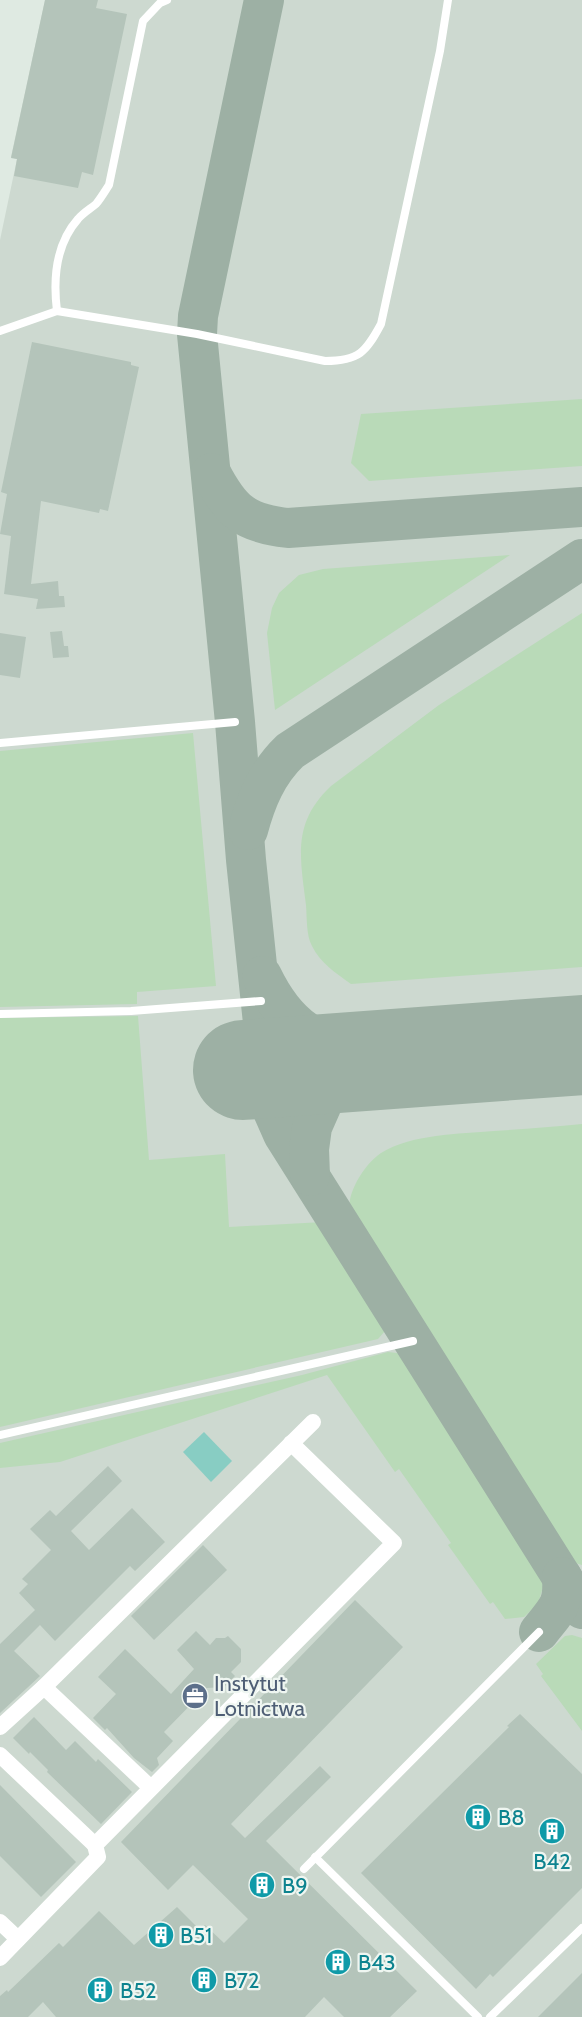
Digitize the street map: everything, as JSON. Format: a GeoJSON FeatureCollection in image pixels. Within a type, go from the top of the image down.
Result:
{"type":"FeatureCollection","features":[{"type":"Feature","properties":{"kind":"street"},"geometry":{"type":"LineString","coordinates":[[0,1728],[314,1422]]}},
{"type":"Feature","properties":{"kind":"street"},"geometry":{"type":"LineString","coordinates":[[95,1845],[394,1543],[291,1443]]}},
{"type":"Feature","properties":{"kind":"street"},"geometry":{"type":"LineString","coordinates":[[44,1687],[151,1788]]}},
{"type":"Feature","properties":{"kind":"street"},"geometry":{"type":"LineString","coordinates":[[0,1755],[95,1845],[98,1857],[0,1958]]}},
{"type":"Feature","properties":{"kind":"street"},"geometry":{"type":"LineString","coordinates":[[0,1922],[18,1939]]}},
{"type":"Feature","properties":{"kind":"lane"},"geometry":{"type":"LineString","coordinates":[[0,331],[57,311],[197,334],[325,361],[343,361],[369,346],[381,324],[440,51],[448,0]]}},
{"type":"Feature","properties":{"kind":"lane"},"geometry":{"type":"LineString","coordinates":[[57,311],[54,286],[58,258],[69,231],[79,218],[96,203],[109,185],[143,21],[162,1]]}},
{"type":"Feature","properties":{"kind":"lane"},"geometry":{"type":"LineString","coordinates":[[0,743],[235,722]]}},
{"type":"Feature","properties":{"kind":"lane"},"geometry":{"type":"LineString","coordinates":[[0,1014],[131,1011],[261,1001]]}},
{"type":"Feature","properties":{"kind":"lane"},"geometry":{"type":"LineString","coordinates":[[0,1435],[414,1341]]}},
{"type":"Feature","properties":{"kind":"lane"},"geometry":{"type":"LineString","coordinates":[[304,1869],[539,1632]]}},
{"type":"Feature","properties":{"kind":"lane"},"geometry":{"type":"LineString","coordinates":[[315,1857],[478,2017]]}},
{"type":"Feature","properties":{"kind":"lane"},"geometry":{"type":"LineString","coordinates":[[490,2017],[582,1928]]}},
{"type":"Feature","properties":{"kind":"shaded area"},"geometry":{"type":"Polygon","coordinates":[[[45,0],[582,0],[582,2017],[0,2017],[0,240],[17,159],[11,157],[45,0]]]}},
{"type":"Feature","properties":{"kind":"green space"},"geometry":{"type":"Polygon","coordinates":[[[582,399],[582,466],[369,481],[351,463],[361,414],[582,399]]]}},
{"type":"Feature","properties":{"kind":"green space"},"geometry":{"type":"Polygon","coordinates":[[[510,555],[275,710],[267,633],[272,608],[279,593],[299,575],[323,569],[510,555]]]}},
{"type":"Feature","properties":{"kind":"green space"},"geometry":{"type":"Polygon","coordinates":[[[582,613],[582,967],[351,984],[319,958],[312,946],[307,926],[301,856],[302,841],[304,827],[318,800],[331,786],[439,705],[582,613]]]}},
{"type":"Feature","properties":{"kind":"green space"},"geometry":{"type":"Polygon","coordinates":[[[193,733],[216,986],[137,992],[137,1004],[0,1007],[0,751],[193,733]]]}},
{"type":"Feature","properties":{"kind":"green space"},"geometry":{"type":"Polygon","coordinates":[[[138,1016],[149,1160],[225,1154],[229,1227],[323,1222],[385,1321],[385,1331],[378,1339],[0,1427],[0,1018],[138,1016]]]}},
{"type":"Feature","properties":{"kind":"green space"},"geometry":{"type":"Polygon","coordinates":[[[582,1124],[582,1565],[568,1561],[352,1216],[350,1202],[357,1181],[371,1162],[381,1153],[407,1142],[451,1134],[582,1124]]]}},
{"type":"Feature","properties":{"kind":"green space"},"geometry":{"type":"Polygon","coordinates":[[[388,1352],[397,1353],[409,1360],[541,1570],[543,1587],[538,1604],[524,1617],[505,1619],[493,1602],[490,1604],[448,1545],[451,1543],[399,1469],[395,1472],[327,1375],[60,1462],[0,1468],[0,1443],[302,1375],[388,1352]]]}},
{"type":"Feature","properties":{"kind":"green space"},"geometry":{"type":"Polygon","coordinates":[[[572,1635],[582,1638],[582,1731],[541,1676],[543,1674],[536,1664],[565,1636],[572,1635]]]}},
{"type":"Feature","properties":{"kind":"water"},"geometry":{"type":"Polygon","coordinates":[[[204,1432],[232,1461],[211,1482],[183,1452],[204,1432]]]}},
{"type":"Feature","properties":{"kind":"building"},"geometry":{"type":"Polygon","coordinates":[[[45,0],[98,0],[96,8],[127,14],[93,175],[82,172],[78,188],[14,176],[17,159],[11,158],[45,0]]]}},
{"type":"Feature","properties":{"kind":"building"},"geometry":{"type":"Polygon","coordinates":[[[32,342],[131,362],[131,365],[139,367],[108,511],[100,509],[99,513],[41,501],[31,584],[58,581],[59,596],[64,596],[65,607],[36,609],[38,599],[4,594],[11,536],[0,534],[7,494],[1,492],[32,342]]]}},
{"type":"Feature","properties":{"kind":"building"},"geometry":{"type":"Polygon","coordinates":[[[62,631],[64,646],[68,646],[69,657],[53,658],[50,632],[62,631]]]}},
{"type":"Feature","properties":{"kind":"building"},"geometry":{"type":"Polygon","coordinates":[[[0,633],[26,637],[20,678],[0,675],[0,633]]]}},
{"type":"Feature","properties":{"kind":"building"},"geometry":{"type":"Polygon","coordinates":[[[108,1466],[122,1481],[71,1531],[89,1550],[132,1508],[165,1542],[135,1571],[130,1566],[55,1641],[40,1625],[14,1651],[40,1676],[0,1713],[0,1644],[35,1610],[19,1593],[28,1584],[22,1579],[51,1550],[30,1529],[50,1510],[56,1516],[108,1466]]]}},
{"type":"Feature","properties":{"kind":"building"},"geometry":{"type":"Polygon","coordinates":[[[203,1545],[227,1570],[154,1640],[131,1616],[203,1545]]]}},
{"type":"Feature","properties":{"kind":"building"},"geometry":{"type":"Polygon","coordinates":[[[355,1600],[403,1647],[231,1824],[245,1838],[320,1766],[331,1777],[266,1841],[417,1991],[390,2017],[344,2017],[324,1997],[305,2017],[56,2017],[43,2002],[28,2017],[0,2017],[0,1996],[7,1990],[8,1992],[59,1943],[63,1947],[99,1911],[134,1945],[177,1907],[200,1930],[205,1925],[224,1943],[248,1919],[193,1865],[168,1890],[121,1842],[355,1600]]]}},
{"type":"Feature","properties":{"kind":"building"},"geometry":{"type":"Polygon","coordinates":[[[196,1631],[210,1645],[216,1638],[228,1636],[241,1649],[241,1662],[231,1672],[235,1676],[224,1687],[207,1688],[164,1732],[173,1741],[157,1758],[159,1765],[152,1772],[134,1758],[107,1728],[105,1730],[93,1718],[116,1694],[98,1677],[125,1649],[171,1694],[194,1669],[177,1650],[196,1631]]]}},
{"type":"Feature","properties":{"kind":"building"},"geometry":{"type":"Polygon","coordinates":[[[520,1714],[582,1774],[582,1888],[493,1977],[490,1974],[476,1989],[361,1873],[520,1714]]]}},
{"type":"Feature","properties":{"kind":"building"},"geometry":{"type":"Polygon","coordinates":[[[34,1717],[66,1750],[75,1741],[96,1762],[98,1759],[132,1792],[101,1824],[47,1772],[48,1770],[30,1752],[29,1754],[13,1738],[34,1717]]]}},
{"type":"Feature","properties":{"kind":"building"},"geometry":{"type":"Polygon","coordinates":[[[0,1785],[76,1862],[41,1897],[0,1856],[0,1785]]]}},
{"type":"Feature","properties":{"kind":"building"},"geometry":{"type":"Polygon","coordinates":[[[582,1973],[582,2017],[538,2017],[582,1973]]]}},
{"type":"Feature","properties":{"kind":"taxiway"},"geometry":{"type":"LineString","coordinates":[[264,0],[198,316],[197,334],[235,722],[246,860],[272,1109],[283,1134],[582,1609]]}},
{"type":"Feature","properties":{"kind":"taxiway"},"geometry":{"type":"LineString","coordinates":[[211,473],[225,497],[240,513],[260,523],[288,528],[582,507]]}},
{"type":"Feature","properties":{"kind":"taxiway"},"geometry":{"type":"LineString","coordinates":[[248,830],[263,788],[275,768],[290,751],[582,559]]}},
{"type":"Feature","properties":{"kind":"taxiway"},"geometry":{"type":"LineString","coordinates":[[262,976],[283,1011],[308,1033],[337,1047],[375,1060]]}},
{"type":"Feature","properties":{"kind":"taxiway"},"geometry":{"type":"LineString","coordinates":[[310,1176],[309,1149],[312,1127],[323,1102],[338,1081],[375,1060]]}},
{"type":"Feature","properties":{"kind":"taxiway"},"geometry":{"type":"LineString","coordinates":[[539,1632],[558,1608],[562,1595],[562,1577]]}},
{"type":"Feature","properties":{"kind":"runway"},"geometry":{"type":"LineString","coordinates":[[243,1070],[582,1045]]}},
{"type":"Feature","properties":{"kind":"place","name":"Instytut Lotnictwa"},"geometry":{"type":"Point","coordinates":[195,1696]}},
{"type":"Feature","properties":{"kind":"place","name":"B8"},"geometry":{"type":"Point","coordinates":[478,1817]}},
{"type":"Feature","properties":{"kind":"place","name":"B42"},"geometry":{"type":"Point","coordinates":[552,1831]}},
{"type":"Feature","properties":{"kind":"place","name":"B9"},"geometry":{"type":"Point","coordinates":[262,1885]}},
{"type":"Feature","properties":{"kind":"place","name":"B51"},"geometry":{"type":"Point","coordinates":[161,1935]}},
{"type":"Feature","properties":{"kind":"place","name":"B43"},"geometry":{"type":"Point","coordinates":[338,1962]}},
{"type":"Feature","properties":{"kind":"place","name":"B72"},"geometry":{"type":"Point","coordinates":[204,1980]}},
{"type":"Feature","properties":{"kind":"place","name":"B52"},"geometry":{"type":"Point","coordinates":[100,1990]}}]}
